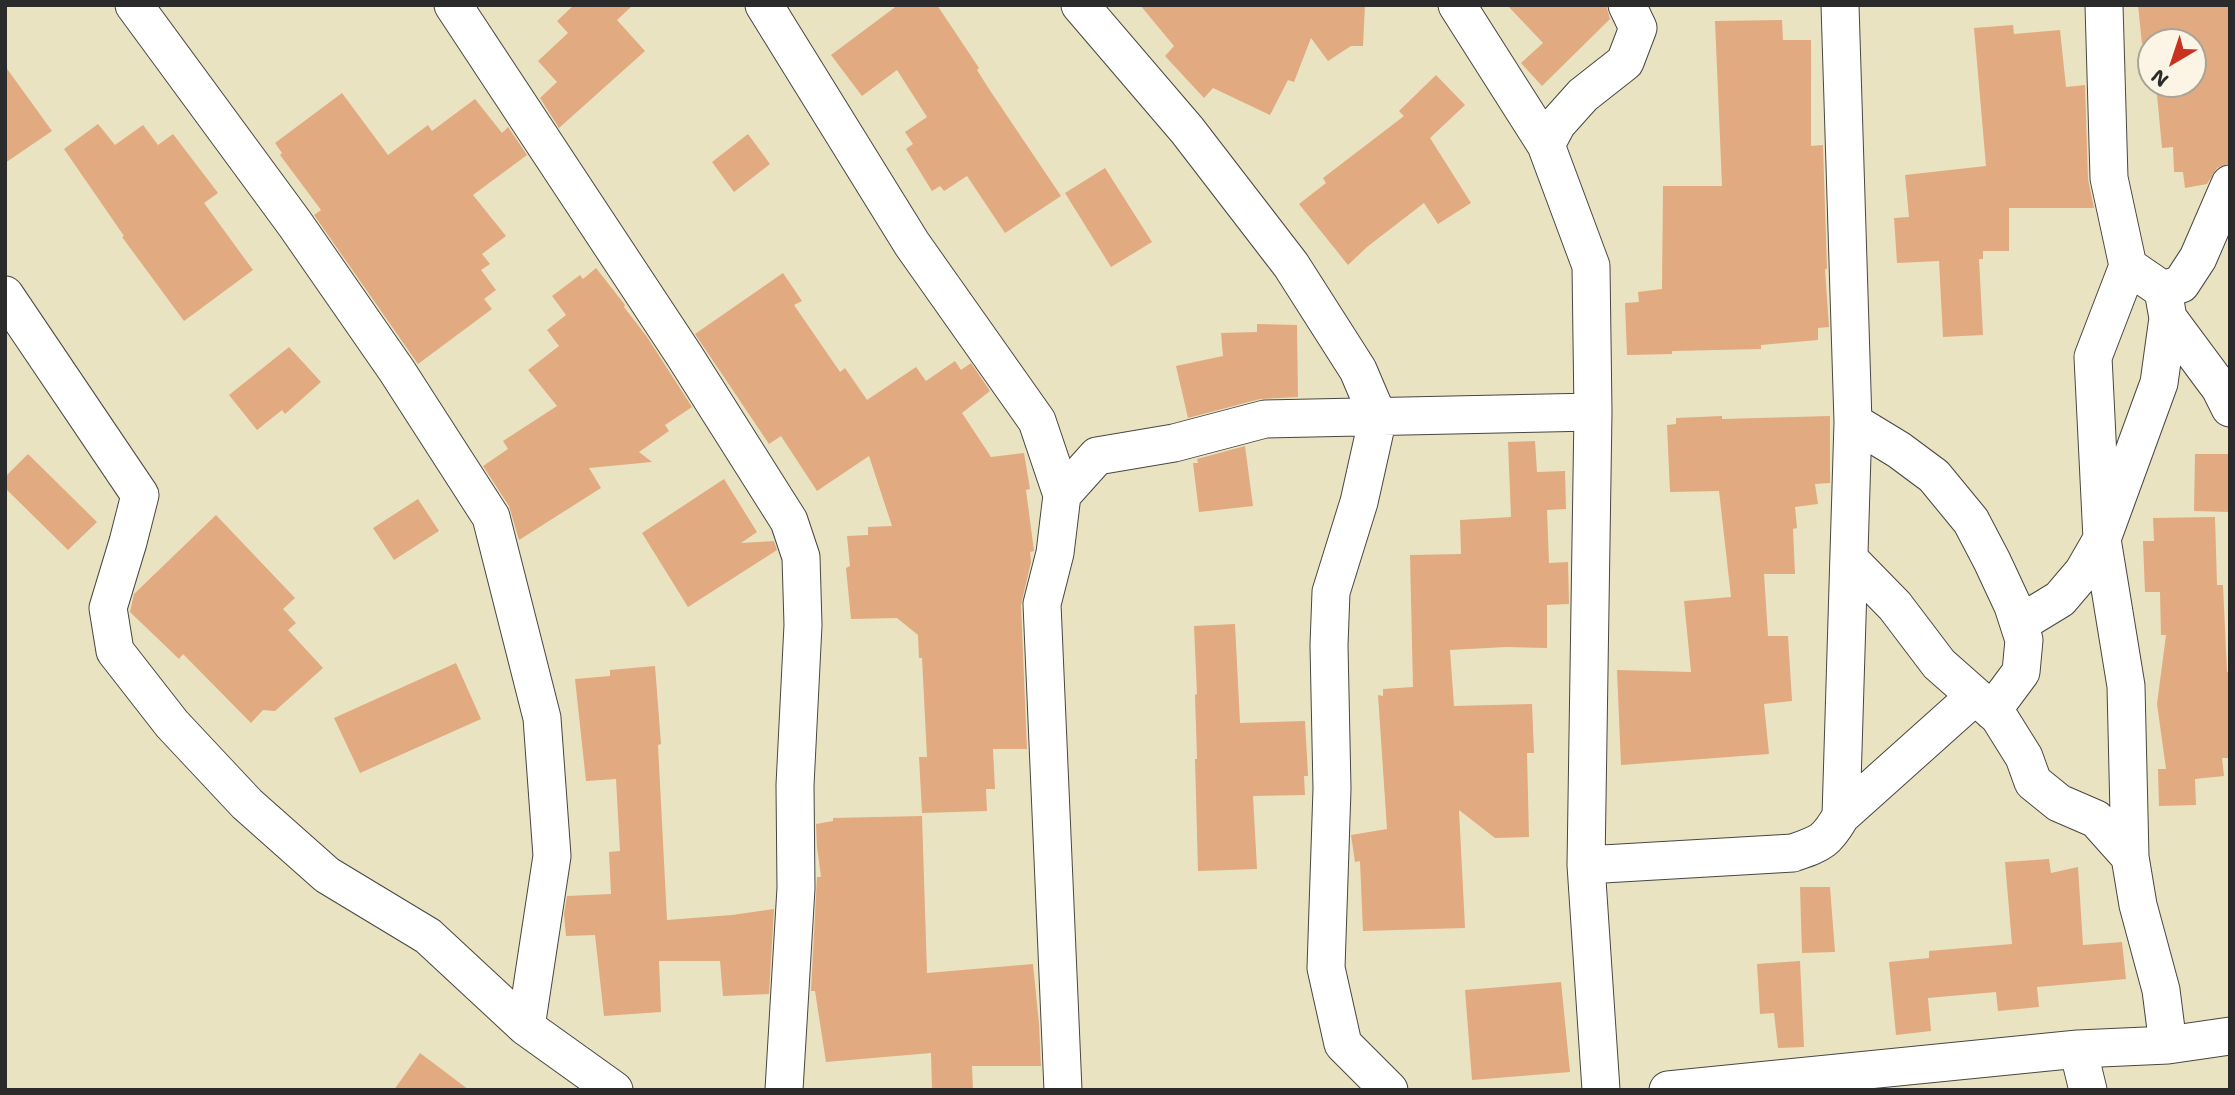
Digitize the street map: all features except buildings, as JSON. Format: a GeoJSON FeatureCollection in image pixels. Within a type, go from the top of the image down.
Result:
{"type":"FeatureCollection","features":[{"type":"Feature","properties":{"kind":"street"},"geometry":{"type":"LineString","coordinates":[[134,5],[295,224],[397,371],[491,517],[542,718],[552,856],[526,1027]]}},
{"type":"Feature","properties":{"kind":"street"},"geometry":{"type":"LineString","coordinates":[[453,5],[691,366],[789,521],[800,557],[803,625],[796,785],[796,888],[784,1090]]}},
{"type":"Feature","properties":{"kind":"street"},"geometry":{"type":"LineString","coordinates":[[764,5],[912,244],[1037,421],[1062,495],[1055,553],[1042,604],[1063,1090]]}},
{"type":"Feature","properties":{"kind":"street"},"geometry":{"type":"LineString","coordinates":[[1080,5],[1187,130],[1291,265],[1358,370],[1378,417],[1359,502],[1331,592],[1329,645],[1332,789],[1326,968],[1343,1044],[1389,1090]]}},
{"type":"Feature","properties":{"kind":"street"},"geometry":{"type":"LineString","coordinates":[[1457,5],[1546,145],[1591,266],[1593,412],[1586,865],[1601,1090]]}},
{"type":"Feature","properties":{"kind":"street"},"geometry":{"type":"LineString","coordinates":[[1546,145],[1556,124],[1583,95],[1625,62],[1639,28],[1627,5]]}},
{"type":"Feature","properties":{"kind":"street"},"geometry":{"type":"LineString","coordinates":[[1840,5],[1853,422],[1841,816]]}},
{"type":"Feature","properties":{"kind":"street"},"geometry":{"type":"LineString","coordinates":[[2104,5],[2109,178],[2128,266],[2166,304],[2220,387],[2230,408]]}},
{"type":"Feature","properties":{"kind":"street"},"geometry":{"type":"LineString","coordinates":[[2019,624],[2060,598],[2083,572],[2102,539],[2159,383],[2166,304],[2198,258],[2230,184]]}},
{"type":"Feature","properties":{"kind":"street"},"geometry":{"type":"LineString","coordinates":[[2128,266],[2093,357],[2102,539],[2126,686],[2130,856],[2137,905],[2161,990],[2168,1045]]}},
{"type":"Feature","properties":{"kind":"street"},"geometry":{"type":"LineString","coordinates":[[5,295],[140,495],[108,608],[115,651],[172,724],[247,804],[327,874],[428,936],[526,1027],[614,1090]]}},
{"type":"Feature","properties":{"kind":"street"},"geometry":{"type":"LineString","coordinates":[[1062,495],[1097,456],[1174,443],[1265,419],[1593,412]]}},
{"type":"Feature","properties":{"kind":"street"},"geometry":{"type":"LineString","coordinates":[[1586,865],[1793,853],[1821,843],[1841,816],[2021,672],[2024,640],[2019,624],[2013,606],[1971,521],[1934,476],[1899,450],[1853,422]]}},
{"type":"Feature","properties":{"kind":"street"},"geometry":{"type":"LineString","coordinates":[[1849,559],[1895,606],[1940,664],[2000,717],[2024,757],[2033,782],[2059,803],[2096,819],[2130,856]]}},
{"type":"Feature","properties":{"kind":"street"},"geometry":{"type":"LineString","coordinates":[[1668,1090],[2078,1049],[2168,1045],[2230,1036]]}},
{"type":"Feature","properties":{"kind":"street"},"geometry":{"type":"LineString","coordinates":[[2078,1049],[2088,1090]]}}]}
